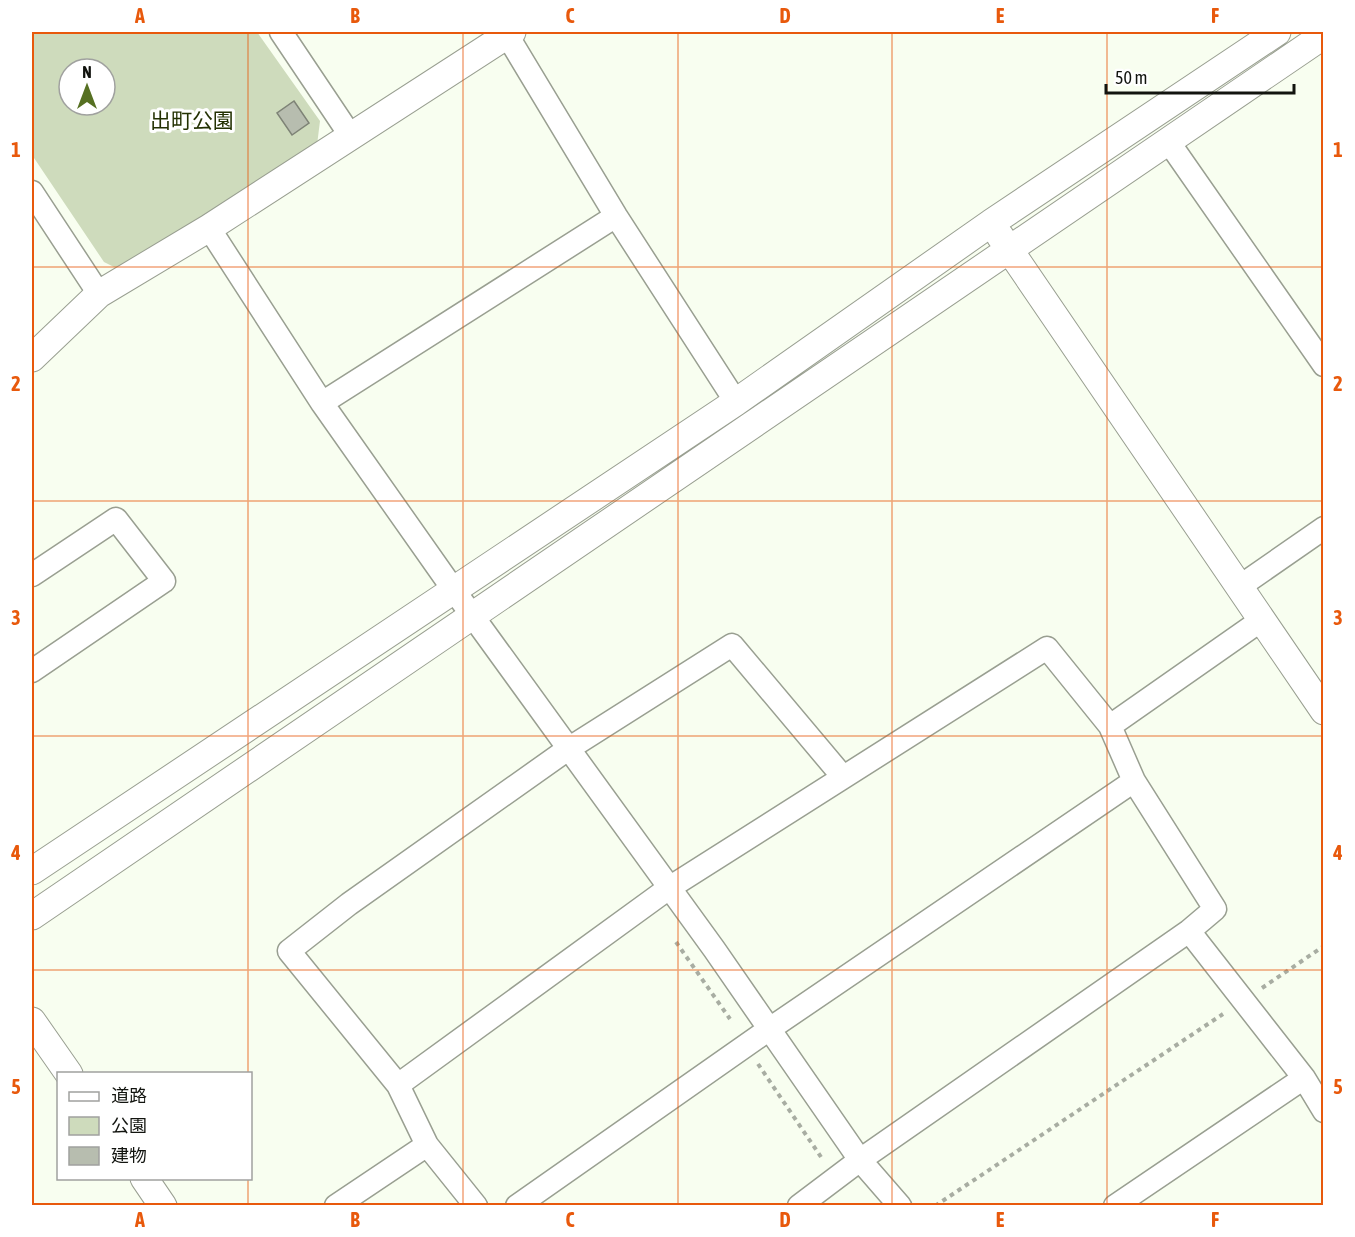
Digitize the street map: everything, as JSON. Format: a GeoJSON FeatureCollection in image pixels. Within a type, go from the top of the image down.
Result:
{"type":"FeatureCollection","features":[{"type":"Feature","properties":{"kind":"street"},"geometry":{"type":"LineString","coordinates":[[283,32],[350,135]]}},
{"type":"Feature","properties":{"kind":"street"},"geometry":{"type":"LineString","coordinates":[[32,358],[99,294],[209,228],[510,33],[616,216],[736,402]]}},
{"type":"Feature","properties":{"kind":"street"},"geometry":{"type":"LineString","coordinates":[[32,916],[1323,34]]}},
{"type":"Feature","properties":{"kind":"street"},"geometry":{"type":"LineString","coordinates":[[32,871],[736,402],[1261,36],[1274,68]]}},
{"type":"Feature","properties":{"kind":"street"},"geometry":{"type":"LineString","coordinates":[[1168,141],[1323,365]]}},
{"type":"Feature","properties":{"kind":"street"},"geometry":{"type":"LineString","coordinates":[[32,192],[99,294]]}},
{"type":"Feature","properties":{"kind":"street"},"geometry":{"type":"LineString","coordinates":[[322,403],[616,216]]}},
{"type":"Feature","properties":{"kind":"street"},"geometry":{"type":"LineString","coordinates":[[990,223],[1323,711]]}},
{"type":"Feature","properties":{"kind":"street"},"geometry":{"type":"LineString","coordinates":[[209,228],[322,403],[453,589],[714,949],[860,1160],[900,1206]]}},
{"type":"Feature","properties":{"kind":"street"},"geometry":{"type":"LineString","coordinates":[[32,575],[116,519],[164,581],[32,671]]}},
{"type":"Feature","properties":{"kind":"street"},"geometry":{"type":"LineString","coordinates":[[1239,587],[1323,528]]}},
{"type":"Feature","properties":{"kind":"street"},"geometry":{"type":"LineString","coordinates":[[1110,726],[1260,621]]}},
{"type":"Feature","properties":{"kind":"street"},"geometry":{"type":"LineString","coordinates":[[476,1206],[427,1145],[398,1085],[288,951],[349,904],[568,749],[732,645],[843,777]]}},
{"type":"Feature","properties":{"kind":"street"},"geometry":{"type":"LineString","coordinates":[[398,1085],[669,888],[1047,648],[1110,726],[1134,782],[1215,909],[1189,931],[860,1160],[799,1206]]}},
{"type":"Feature","properties":{"kind":"street"},"geometry":{"type":"LineString","coordinates":[[517,1206],[768,1030],[1134,782]]}},
{"type":"Feature","properties":{"kind":"street"},"geometry":{"type":"LineString","coordinates":[[1189,931],[1304,1078],[1323,1111]]}},
{"type":"Feature","properties":{"kind":"street"},"geometry":{"type":"LineString","coordinates":[[32,1021],[68,1072]]}},
{"type":"Feature","properties":{"kind":"street"},"geometry":{"type":"LineString","coordinates":[[1114,1206],[1304,1078]]}},
{"type":"Feature","properties":{"kind":"street"},"geometry":{"type":"LineString","coordinates":[[336,1206],[427,1145]]}},
{"type":"Feature","properties":{"kind":"street"},"geometry":{"type":"LineString","coordinates":[[145,1180],[163,1206]]}},
{"type":"Feature","properties":{"kind":"path"},"geometry":{"type":"LineString","coordinates":[[676,941],[730,1019]]}},
{"type":"Feature","properties":{"kind":"path"},"geometry":{"type":"LineString","coordinates":[[935,1206],[1323,946]]}},
{"type":"Feature","properties":{"kind":"path"},"geometry":{"type":"LineString","coordinates":[[752,1056],[821,1156]]}},
{"type":"Feature","properties":{"kind":"green space","name":"出町公園"},"geometry":{"type":"Polygon","coordinates":[[[32,32],[257,32],[320,121],[317,145],[124,272],[104,262],[32,155],[32,32]]]}},
{"type":"Feature","properties":{"kind":"building"},"geometry":{"type":"Polygon","coordinates":[[[294,101],[309,123],[292,135],[277,113],[294,101]]]}}]}
